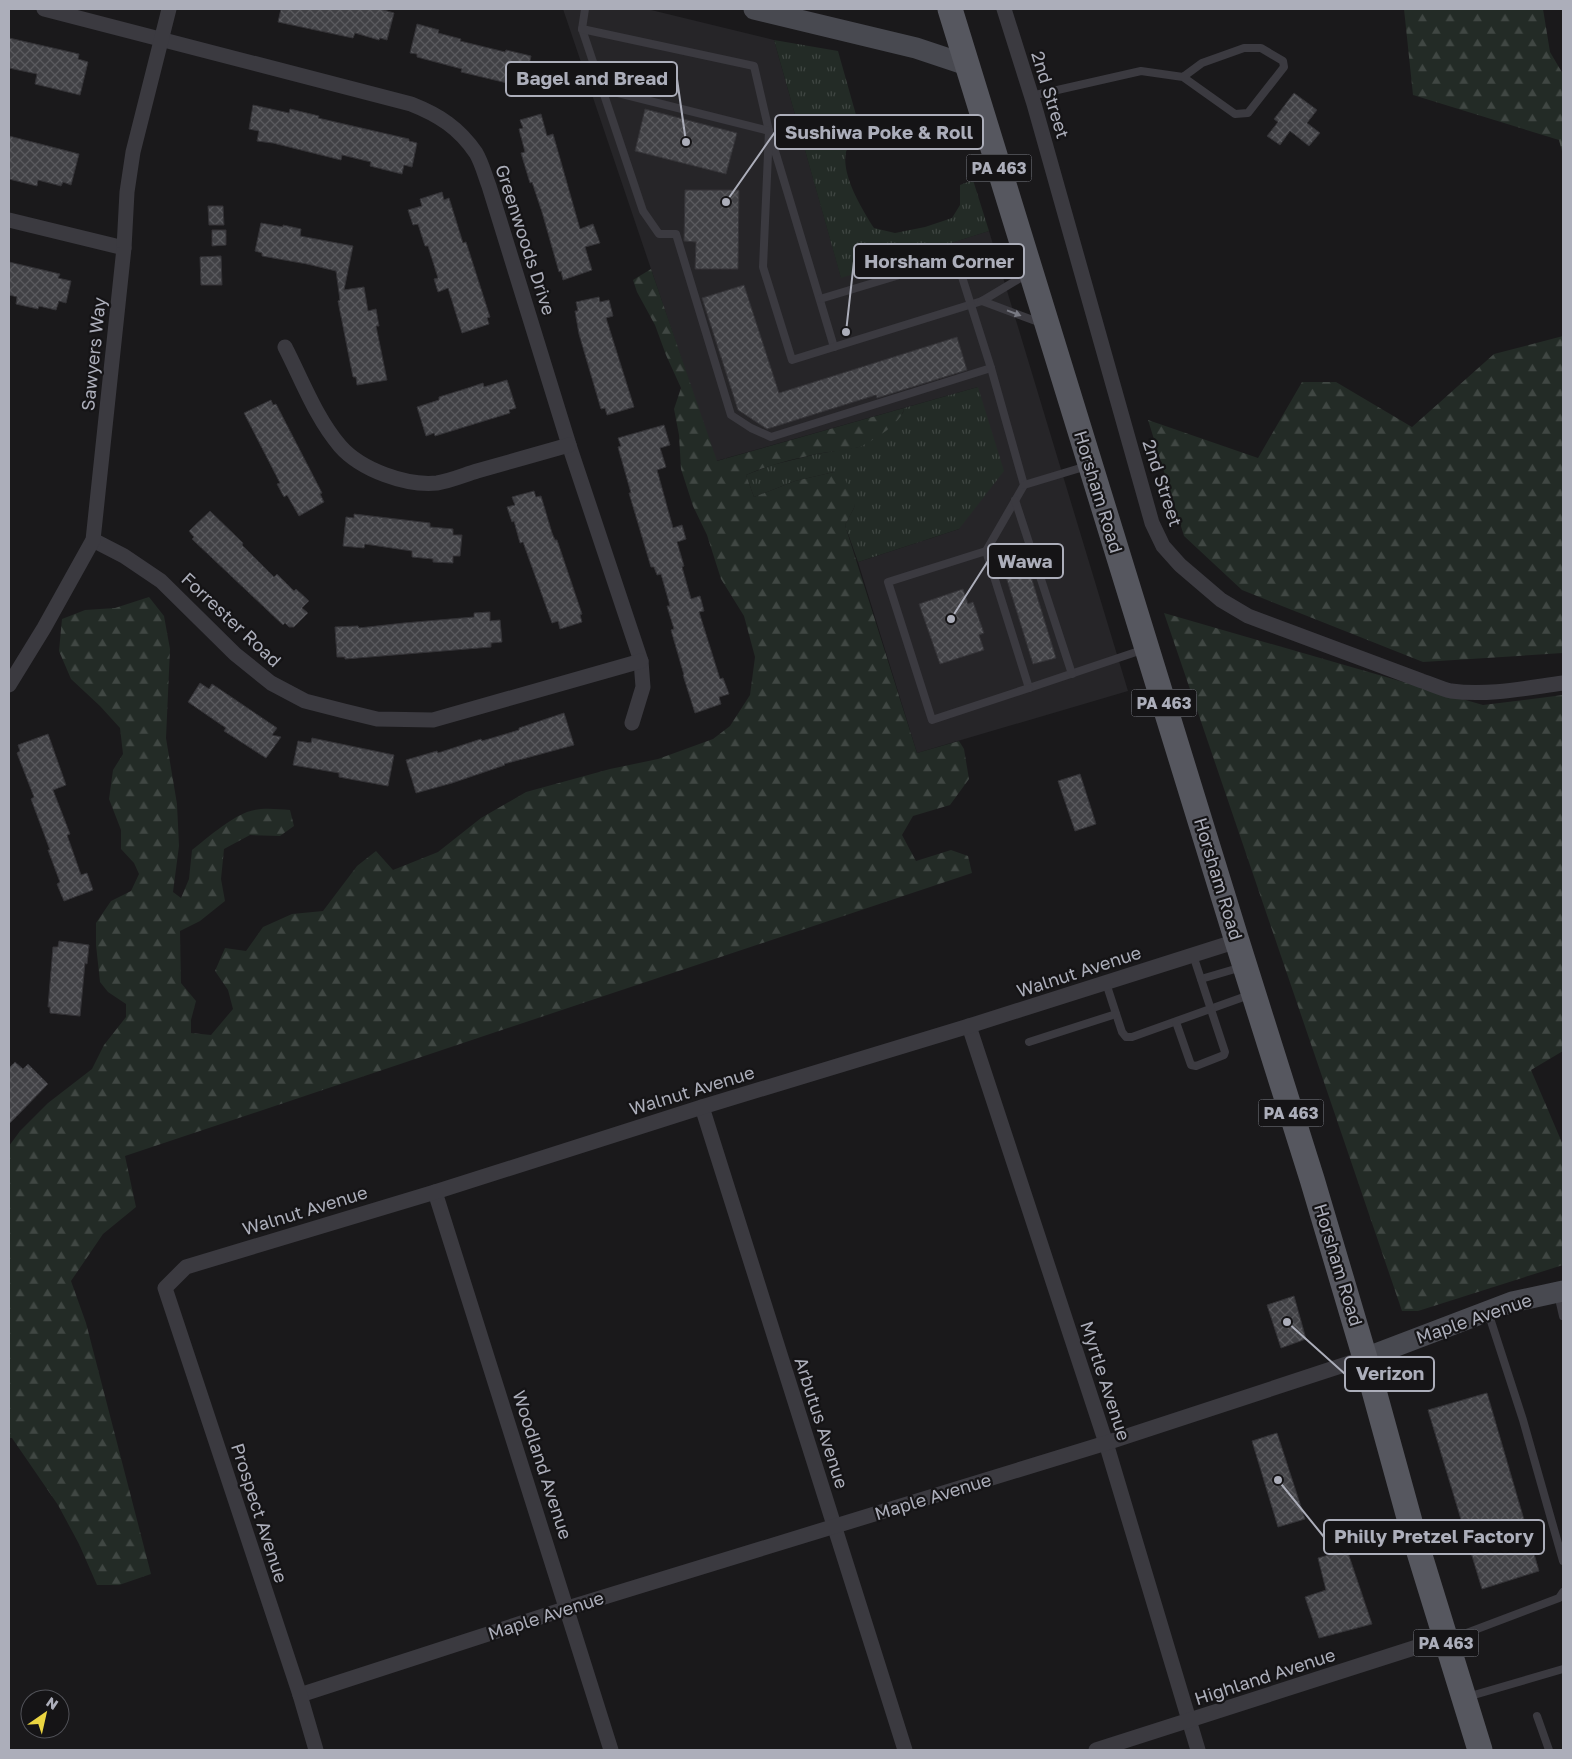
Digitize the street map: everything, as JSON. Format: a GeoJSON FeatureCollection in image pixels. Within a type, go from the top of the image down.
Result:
{"type":"FeatureCollection","features":[{"type":"Feature","properties":{"kind":"main road"},"geometry":{"type":"LineString","coordinates":[[754,9],[916,48],[967,65]]}},
{"type":"Feature","properties":{"kind":"main road","name":"Horsham Road"},"geometry":{"type":"LineString","coordinates":[[950,9],[1046,325],[1312,1179],[1365,1358],[1406,1508],[1480,1750]]}},
{"type":"Feature","properties":{"kind":"main road","name":"Maple Avenue"},"geometry":{"type":"LineString","coordinates":[[1365,1358],[1488,1310],[1512,1302],[1560,1292]]}},
{"type":"Feature","properties":{"kind":"street","name":"Greenwoods Drive"},"geometry":{"type":"LineString","coordinates":[[44,9],[411,104],[433,112],[454,127],[476,154],[490,186],[569,445],[641,661],[643,687],[632,723]]}},
{"type":"Feature","properties":{"kind":"street","name":"Sawyers Way"},"geometry":{"type":"LineString","coordinates":[[9,686],[93,540],[124,248],[127,192],[133,152],[170,9]]}},
{"type":"Feature","properties":{"kind":"street","name":"2nd Street"},"geometry":{"type":"LineString","coordinates":[[1004,9],[1031,96],[1152,523],[1163,546],[1180,565],[1221,600],[1248,616],[1449,690],[1494,693],[1563,683]]}},
{"type":"Feature","properties":{"kind":"street"},"geometry":{"type":"LineString","coordinates":[[9,220],[124,248]]}},
{"type":"Feature","properties":{"kind":"street"},"geometry":{"type":"LineString","coordinates":[[285,347],[330,434],[354,460],[386,475],[412,482],[437,483],[569,445]]}},
{"type":"Feature","properties":{"kind":"street","name":"Forrester Road"},"geometry":{"type":"LineString","coordinates":[[93,540],[124,556],[161,581],[234,654],[271,683],[305,701],[377,719],[433,720],[641,661]]}},
{"type":"Feature","properties":{"kind":"street","name":"Walnut Avenue"},"geometry":{"type":"LineString","coordinates":[[165,1288],[186,1267],[435,1192],[1237,941]]}},
{"type":"Feature","properties":{"kind":"street","name":"Myrtle Avenue"},"geometry":{"type":"LineString","coordinates":[[969,1026],[1106,1444],[1198,1750]]}},
{"type":"Feature","properties":{"kind":"street","name":"Arbutus Avenue"},"geometry":{"type":"LineString","coordinates":[[702,1107],[906,1750]]}},
{"type":"Feature","properties":{"kind":"street","name":"Woodland Avenue"},"geometry":{"type":"LineString","coordinates":[[435,1192],[568,1608],[611,1750]]}},
{"type":"Feature","properties":{"kind":"street","name":"Prospect Avenue"},"geometry":{"type":"LineString","coordinates":[[165,1288],[300,1695],[316,1750]]}},
{"type":"Feature","properties":{"kind":"street","name":"Maple Avenue"},"geometry":{"type":"LineString","coordinates":[[300,1695],[568,1608],[1106,1444],[1365,1358]]}},
{"type":"Feature","properties":{"kind":"street","name":"Highland Avenue"},"geometry":{"type":"LineString","coordinates":[[1096,1750],[1189,1722],[1420,1646],[1446,1641]]}},
{"type":"Feature","properties":{"kind":"lane"},"geometry":{"type":"LineString","coordinates":[[585,9],[582,29],[643,211],[659,234],[676,234],[731,415],[751,428],[772,437],[991,368]]}},
{"type":"Feature","properties":{"kind":"lane"},"geometry":{"type":"LineString","coordinates":[[582,29],[754,66],[769,131],[834,347]]}},
{"type":"Feature","properties":{"kind":"lane"},"geometry":{"type":"LineString","coordinates":[[1031,96],[1141,71],[1183,77],[1235,114],[1248,113],[1284,67],[1283,61],[1261,48],[1244,48],[1202,63],[1183,77]]}},
{"type":"Feature","properties":{"kind":"lane"},"geometry":{"type":"LineString","coordinates":[[602,89],[769,131]]}},
{"type":"Feature","properties":{"kind":"lane"},"geometry":{"type":"LineString","coordinates":[[769,131],[763,267],[792,360],[982,301],[1031,272]]}},
{"type":"Feature","properties":{"kind":"lane"},"geometry":{"type":"LineString","coordinates":[[820,299],[956,258],[972,304],[1024,485]]}},
{"type":"Feature","properties":{"kind":"lane"},"geometry":{"type":"LineString","coordinates":[[982,301],[1046,325]]}},
{"type":"Feature","properties":{"kind":"lane"},"geometry":{"type":"LineString","coordinates":[[1090,466],[1024,485],[986,551],[888,582],[932,720],[1147,648]]}},
{"type":"Feature","properties":{"kind":"lane"},"geometry":{"type":"LineString","coordinates":[[1015,500],[1072,674]]}},
{"type":"Feature","properties":{"kind":"lane"},"geometry":{"type":"LineString","coordinates":[[986,551],[1029,688]]}},
{"type":"Feature","properties":{"kind":"lane"},"geometry":{"type":"LineString","coordinates":[[1176,1022],[1191,1065],[1196,1066],[1221,1058],[1224,1055],[1225,1052],[1193,955]]}},
{"type":"Feature","properties":{"kind":"lane"},"geometry":{"type":"LineString","coordinates":[[1201,979],[1245,966]]}},
{"type":"Feature","properties":{"kind":"lane"},"geometry":{"type":"LineString","coordinates":[[1106,983],[1122,1032],[1126,1037],[1132,1037],[1253,994]]}},
{"type":"Feature","properties":{"kind":"lane"},"geometry":{"type":"LineString","coordinates":[[1029,1042],[1116,1014]]}},
{"type":"Feature","properties":{"kind":"lane"},"geometry":{"type":"LineString","coordinates":[[1560,1292],[1563,1316]]}},
{"type":"Feature","properties":{"kind":"lane"},"geometry":{"type":"LineString","coordinates":[[1488,1310],[1524,1420],[1563,1560]]}},
{"type":"Feature","properties":{"kind":"lane"},"geometry":{"type":"LineString","coordinates":[[1446,1641],[1560,1598],[1563,1592]]}},
{"type":"Feature","properties":{"kind":"lane"},"geometry":{"type":"LineString","coordinates":[[1463,1698],[1563,1669]]}},
{"type":"Feature","properties":{"kind":"lane"},"geometry":{"type":"LineString","coordinates":[[1537,1716],[1549,1750]]}},
{"type":"Feature","properties":{"kind":"shaded area"},"geometry":{"type":"Polygon","coordinates":[[[563,9],[647,9],[774,40],[841,277],[989,231],[1128,691],[917,753],[858,562],[959,529],[978,387],[716,461],[563,9]]]}},
{"type":"Feature","properties":{"kind":"green space"},"geometry":{"type":"Polygon","coordinates":[[[1404,9],[1543,9],[1550,52],[1563,74],[1563,155],[1559,140],[1413,95],[1404,9]]]}},
{"type":"Feature","properties":{"kind":"green space"},"geometry":{"type":"Polygon","coordinates":[[[774,40],[838,51],[858,122],[870,121],[847,149],[845,161],[849,181],[874,228],[895,233],[925,227],[952,218],[960,205],[960,185],[973,180],[989,231],[841,278],[774,40]]]}},
{"type":"Feature","properties":{"kind":"green space"},"geometry":{"type":"Polygon","coordinates":[[[651,269],[717,461],[904,408],[893,425],[879,436],[859,447],[790,460],[746,475],[754,497],[795,481],[834,472],[846,481],[855,506],[845,525],[917,753],[959,741],[964,749],[969,779],[950,805],[913,816],[902,835],[916,861],[951,850],[968,856],[972,873],[125,1156],[136,1207],[103,1234],[71,1281],[86,1323],[151,1574],[119,1585],[97,1585],[79,1544],[58,1505],[12,1438],[9,1438],[9,1146],[20,1131],[48,1103],[92,1069],[104,1045],[126,1017],[126,1004],[108,992],[100,982],[96,923],[111,901],[131,891],[139,874],[134,863],[121,849],[121,830],[109,799],[113,770],[123,754],[120,728],[71,679],[59,651],[62,619],[85,610],[115,608],[149,597],[164,616],[170,649],[166,738],[177,804],[179,846],[173,892],[181,898],[189,879],[192,850],[226,824],[252,810],[290,810],[294,826],[280,836],[250,835],[224,849],[221,879],[225,901],[200,921],[180,931],[181,983],[196,1001],[191,1020],[191,1033],[211,1035],[233,1009],[228,990],[215,971],[225,948],[246,951],[263,927],[292,914],[323,911],[357,866],[376,851],[393,870],[438,852],[481,818],[526,792],[610,769],[658,759],[713,739],[730,726],[750,695],[755,657],[744,616],[721,579],[707,535],[693,506],[681,469],[679,435],[674,409],[681,388],[655,325],[637,292],[633,280],[651,269]]]}},
{"type":"Feature","properties":{"kind":"green space"},"geometry":{"type":"Polygon","coordinates":[[[1563,336],[1563,653],[1423,662],[1242,590],[1184,536],[1148,420],[1258,458],[1302,382],[1336,382],[1412,427],[1494,354],[1563,336]]]}},
{"type":"Feature","properties":{"kind":"green space"},"geometry":{"type":"Polygon","coordinates":[[[978,387],[1004,471],[959,529],[858,562],[845,525],[855,506],[834,472],[795,481],[754,497],[746,475],[772,465],[817,454],[859,447],[903,413],[904,408],[978,387]]]}},
{"type":"Feature","properties":{"kind":"green space"},"geometry":{"type":"Polygon","coordinates":[[[1164,613],[1483,705],[1563,695],[1563,1051],[1531,1070],[1563,1145],[1563,1265],[1418,1311],[1402,1311],[1164,613]]]}},
{"type":"Feature","properties":{"kind":"building"},"geometry":{"type":"Polygon","coordinates":[[[281,9],[380,9],[394,13],[387,40],[380,38],[379,40],[355,33],[353,38],[278,22],[281,9]]]}},
{"type":"Feature","properties":{"kind":"building"},"geometry":{"type":"Polygon","coordinates":[[[417,24],[439,30],[438,33],[461,39],[460,41],[531,56],[524,87],[461,72],[462,69],[417,57],[417,54],[410,53],[417,24]]]}},
{"type":"Feature","properties":{"kind":"building"},"geometry":{"type":"Polygon","coordinates":[[[9,38],[79,54],[78,59],[88,62],[80,95],[35,84],[37,74],[9,68],[9,38]]]}},
{"type":"Feature","properties":{"kind":"building"},"geometry":{"type":"Polygon","coordinates":[[[1294,93],[1317,110],[1307,123],[1320,133],[1309,146],[1290,131],[1280,145],[1267,136],[1278,122],[1274,119],[1294,93]]]}},
{"type":"Feature","properties":{"kind":"building"},"geometry":{"type":"Polygon","coordinates":[[[253,105],[289,113],[290,109],[319,116],[318,118],[409,139],[409,141],[417,143],[412,167],[404,165],[402,174],[370,166],[371,162],[342,155],[341,160],[273,143],[257,141],[259,131],[249,129],[253,105]]]}},
{"type":"Feature","properties":{"kind":"building"},"geometry":{"type":"Polygon","coordinates":[[[645,109],[737,133],[726,174],[635,151],[645,109]]]}},
{"type":"Feature","properties":{"kind":"building"},"geometry":{"type":"Polygon","coordinates":[[[541,114],[547,136],[553,134],[580,229],[593,224],[600,243],[585,247],[592,270],[563,280],[521,153],[525,152],[519,129],[523,128],[520,120],[541,114]]]}},
{"type":"Feature","properties":{"kind":"building"},"geometry":{"type":"Polygon","coordinates":[[[9,136],[79,154],[71,185],[63,182],[61,186],[38,180],[37,186],[9,179],[9,136]]]}},
{"type":"Feature","properties":{"kind":"building"},"geometry":{"type":"Polygon","coordinates":[[[685,190],[739,190],[738,269],[695,269],[696,242],[684,241],[685,190]]]}},
{"type":"Feature","properties":{"kind":"building"},"geometry":{"type":"Polygon","coordinates":[[[442,192],[444,200],[449,198],[463,243],[466,242],[490,317],[487,318],[489,324],[462,333],[448,288],[438,292],[434,279],[438,278],[428,246],[425,246],[418,224],[413,225],[408,210],[422,206],[420,199],[442,192]]]}},
{"type":"Feature","properties":{"kind":"building"},"geometry":{"type":"Polygon","coordinates":[[[208,206],[223,206],[224,225],[209,225],[208,206]]]}},
{"type":"Feature","properties":{"kind":"building"},"geometry":{"type":"Polygon","coordinates":[[[261,223],[301,229],[300,236],[353,246],[344,290],[364,287],[368,311],[376,309],[379,326],[376,326],[387,380],[357,385],[356,377],[353,377],[338,301],[340,300],[336,271],[262,256],[262,253],[255,251],[261,223]]]}},
{"type":"Feature","properties":{"kind":"building"},"geometry":{"type":"Polygon","coordinates":[[[212,230],[226,230],[226,245],[212,246],[212,230]]]}},
{"type":"Feature","properties":{"kind":"building"},"geometry":{"type":"Polygon","coordinates":[[[221,256],[222,285],[201,285],[200,257],[221,256]]]}},
{"type":"Feature","properties":{"kind":"building"},"geometry":{"type":"Polygon","coordinates":[[[9,262],[60,274],[58,278],[71,281],[66,303],[59,301],[56,310],[39,306],[38,309],[16,304],[17,297],[9,295],[9,262]]]}},
{"type":"Feature","properties":{"kind":"building"},"geometry":{"type":"Polygon","coordinates":[[[744,285],[779,393],[957,337],[967,370],[877,398],[876,395],[767,429],[738,410],[702,298],[744,285]]]}},
{"type":"Feature","properties":{"kind":"building"},"geometry":{"type":"Polygon","coordinates":[[[599,297],[600,302],[609,300],[613,316],[606,318],[634,407],[607,415],[605,408],[601,409],[579,334],[575,311],[578,311],[576,302],[599,297]]]}},
{"type":"Feature","properties":{"kind":"building"},"geometry":{"type":"Polygon","coordinates":[[[507,380],[516,408],[509,410],[510,413],[435,436],[434,433],[426,436],[417,407],[439,400],[439,397],[483,383],[484,387],[507,380]]]}},
{"type":"Feature","properties":{"kind":"building"},"geometry":{"type":"Polygon","coordinates":[[[271,400],[273,405],[276,404],[322,493],[320,494],[324,502],[299,516],[287,495],[284,497],[277,484],[280,483],[244,413],[271,400]]]}},
{"type":"Feature","properties":{"kind":"building"},"geometry":{"type":"Polygon","coordinates":[[[664,425],[670,445],[660,448],[666,467],[657,470],[673,528],[682,525],[686,539],[677,542],[691,599],[700,596],[704,611],[699,612],[720,679],[723,678],[729,694],[719,697],[721,704],[695,713],[671,630],[674,629],[667,606],[670,606],[661,574],[657,575],[654,567],[651,567],[629,493],[631,493],[618,447],[621,446],[618,438],[664,425]]]}},
{"type":"Feature","properties":{"kind":"building"},"geometry":{"type":"Polygon","coordinates":[[[534,491],[536,497],[541,496],[552,533],[555,540],[557,540],[582,614],[580,615],[582,622],[560,629],[558,621],[552,623],[523,542],[520,543],[514,521],[512,522],[507,507],[515,505],[512,497],[534,491]]]}},
{"type":"Feature","properties":{"kind":"building"},"geometry":{"type":"Polygon","coordinates":[[[210,511],[274,577],[277,574],[294,591],[296,589],[309,601],[302,608],[308,613],[294,627],[289,627],[285,623],[283,625],[192,539],[194,537],[189,531],[210,511]]]}},
{"type":"Feature","properties":{"kind":"building"},"geometry":{"type":"Polygon","coordinates":[[[354,514],[430,523],[430,527],[453,529],[453,535],[462,535],[460,556],[453,556],[453,563],[433,562],[433,559],[412,557],[412,551],[365,544],[364,548],[343,546],[346,517],[354,518],[354,514]]]}},
{"type":"Feature","properties":{"kind":"building"},"geometry":{"type":"Polygon","coordinates":[[[1021,544],[1056,658],[1033,664],[998,551],[1021,544]]]}},
{"type":"Feature","properties":{"kind":"building"},"geometry":{"type":"Polygon","coordinates":[[[963,589],[968,604],[973,602],[984,633],[979,635],[984,650],[940,664],[919,604],[963,589]]]}},
{"type":"Feature","properties":{"kind":"building"},"geometry":{"type":"Polygon","coordinates":[[[490,612],[490,621],[500,620],[502,642],[491,643],[491,647],[345,659],[345,657],[337,657],[335,627],[358,626],[359,628],[474,617],[474,613],[490,612]]]}},
{"type":"Feature","properties":{"kind":"building"},"geometry":{"type":"Polygon","coordinates":[[[200,683],[209,689],[212,684],[277,728],[272,735],[281,737],[266,758],[224,731],[226,728],[188,702],[200,683]]]}},
{"type":"Feature","properties":{"kind":"building"},"geometry":{"type":"Polygon","coordinates":[[[564,713],[574,745],[504,764],[452,783],[416,793],[406,760],[519,730],[519,728],[564,713]]]}},
{"type":"Feature","properties":{"kind":"building"},"geometry":{"type":"Polygon","coordinates":[[[48,734],[66,785],[53,790],[70,834],[67,835],[81,875],[87,873],[93,890],[64,901],[57,884],[60,882],[48,850],[50,850],[31,799],[34,797],[17,753],[20,751],[18,745],[48,734]]]}},
{"type":"Feature","properties":{"kind":"building"},"geometry":{"type":"Polygon","coordinates":[[[312,738],[394,755],[388,786],[339,777],[339,773],[293,765],[298,741],[311,743],[312,738]]]}},
{"type":"Feature","properties":{"kind":"building"},"geometry":{"type":"Polygon","coordinates":[[[1080,774],[1096,824],[1075,831],[1058,781],[1080,774]]]}},
{"type":"Feature","properties":{"kind":"building"},"geometry":{"type":"Polygon","coordinates":[[[59,941],[89,945],[87,964],[85,963],[80,1016],[50,1013],[50,1007],[48,1007],[53,947],[58,947],[59,941]]]}},
{"type":"Feature","properties":{"kind":"building"},"geometry":{"type":"Polygon","coordinates":[[[15,1062],[23,1069],[28,1064],[48,1084],[9,1124],[9,1068],[15,1062]]]}},
{"type":"Feature","properties":{"kind":"building"},"geometry":{"type":"Polygon","coordinates":[[[1294,1296],[1306,1339],[1281,1348],[1267,1305],[1294,1296]]]}},
{"type":"Feature","properties":{"kind":"building"},"geometry":{"type":"Polygon","coordinates":[[[1487,1393],[1539,1571],[1482,1589],[1428,1410],[1487,1393]]]}},
{"type":"Feature","properties":{"kind":"building"},"geometry":{"type":"Polygon","coordinates":[[[1277,1433],[1305,1519],[1278,1527],[1252,1441],[1277,1433]]]}},
{"type":"Feature","properties":{"kind":"building"},"geometry":{"type":"Polygon","coordinates":[[[1347,1550],[1372,1624],[1319,1638],[1305,1597],[1326,1590],[1318,1558],[1347,1550]]]}},
{"type":"Feature","properties":{"kind":"place","name":"Bagel and Bread"},"geometry":{"type":"Point","coordinates":[686,142]}},
{"type":"Feature","properties":{"kind":"place","name":"Sushiwa Poke & Roll"},"geometry":{"type":"Point","coordinates":[726,202]}},
{"type":"Feature","properties":{"kind":"place","name":"Horsham Corner"},"geometry":{"type":"Point","coordinates":[846,332]}},
{"type":"Feature","properties":{"kind":"place","name":"Wawa"},"geometry":{"type":"Point","coordinates":[951,619]}},
{"type":"Feature","properties":{"kind":"place","name":"Verizon"},"geometry":{"type":"Point","coordinates":[1287,1322]}},
{"type":"Feature","properties":{"kind":"place","name":"Philly Pretzel Factory"},"geometry":{"type":"Point","coordinates":[1278,1480]}}]}
